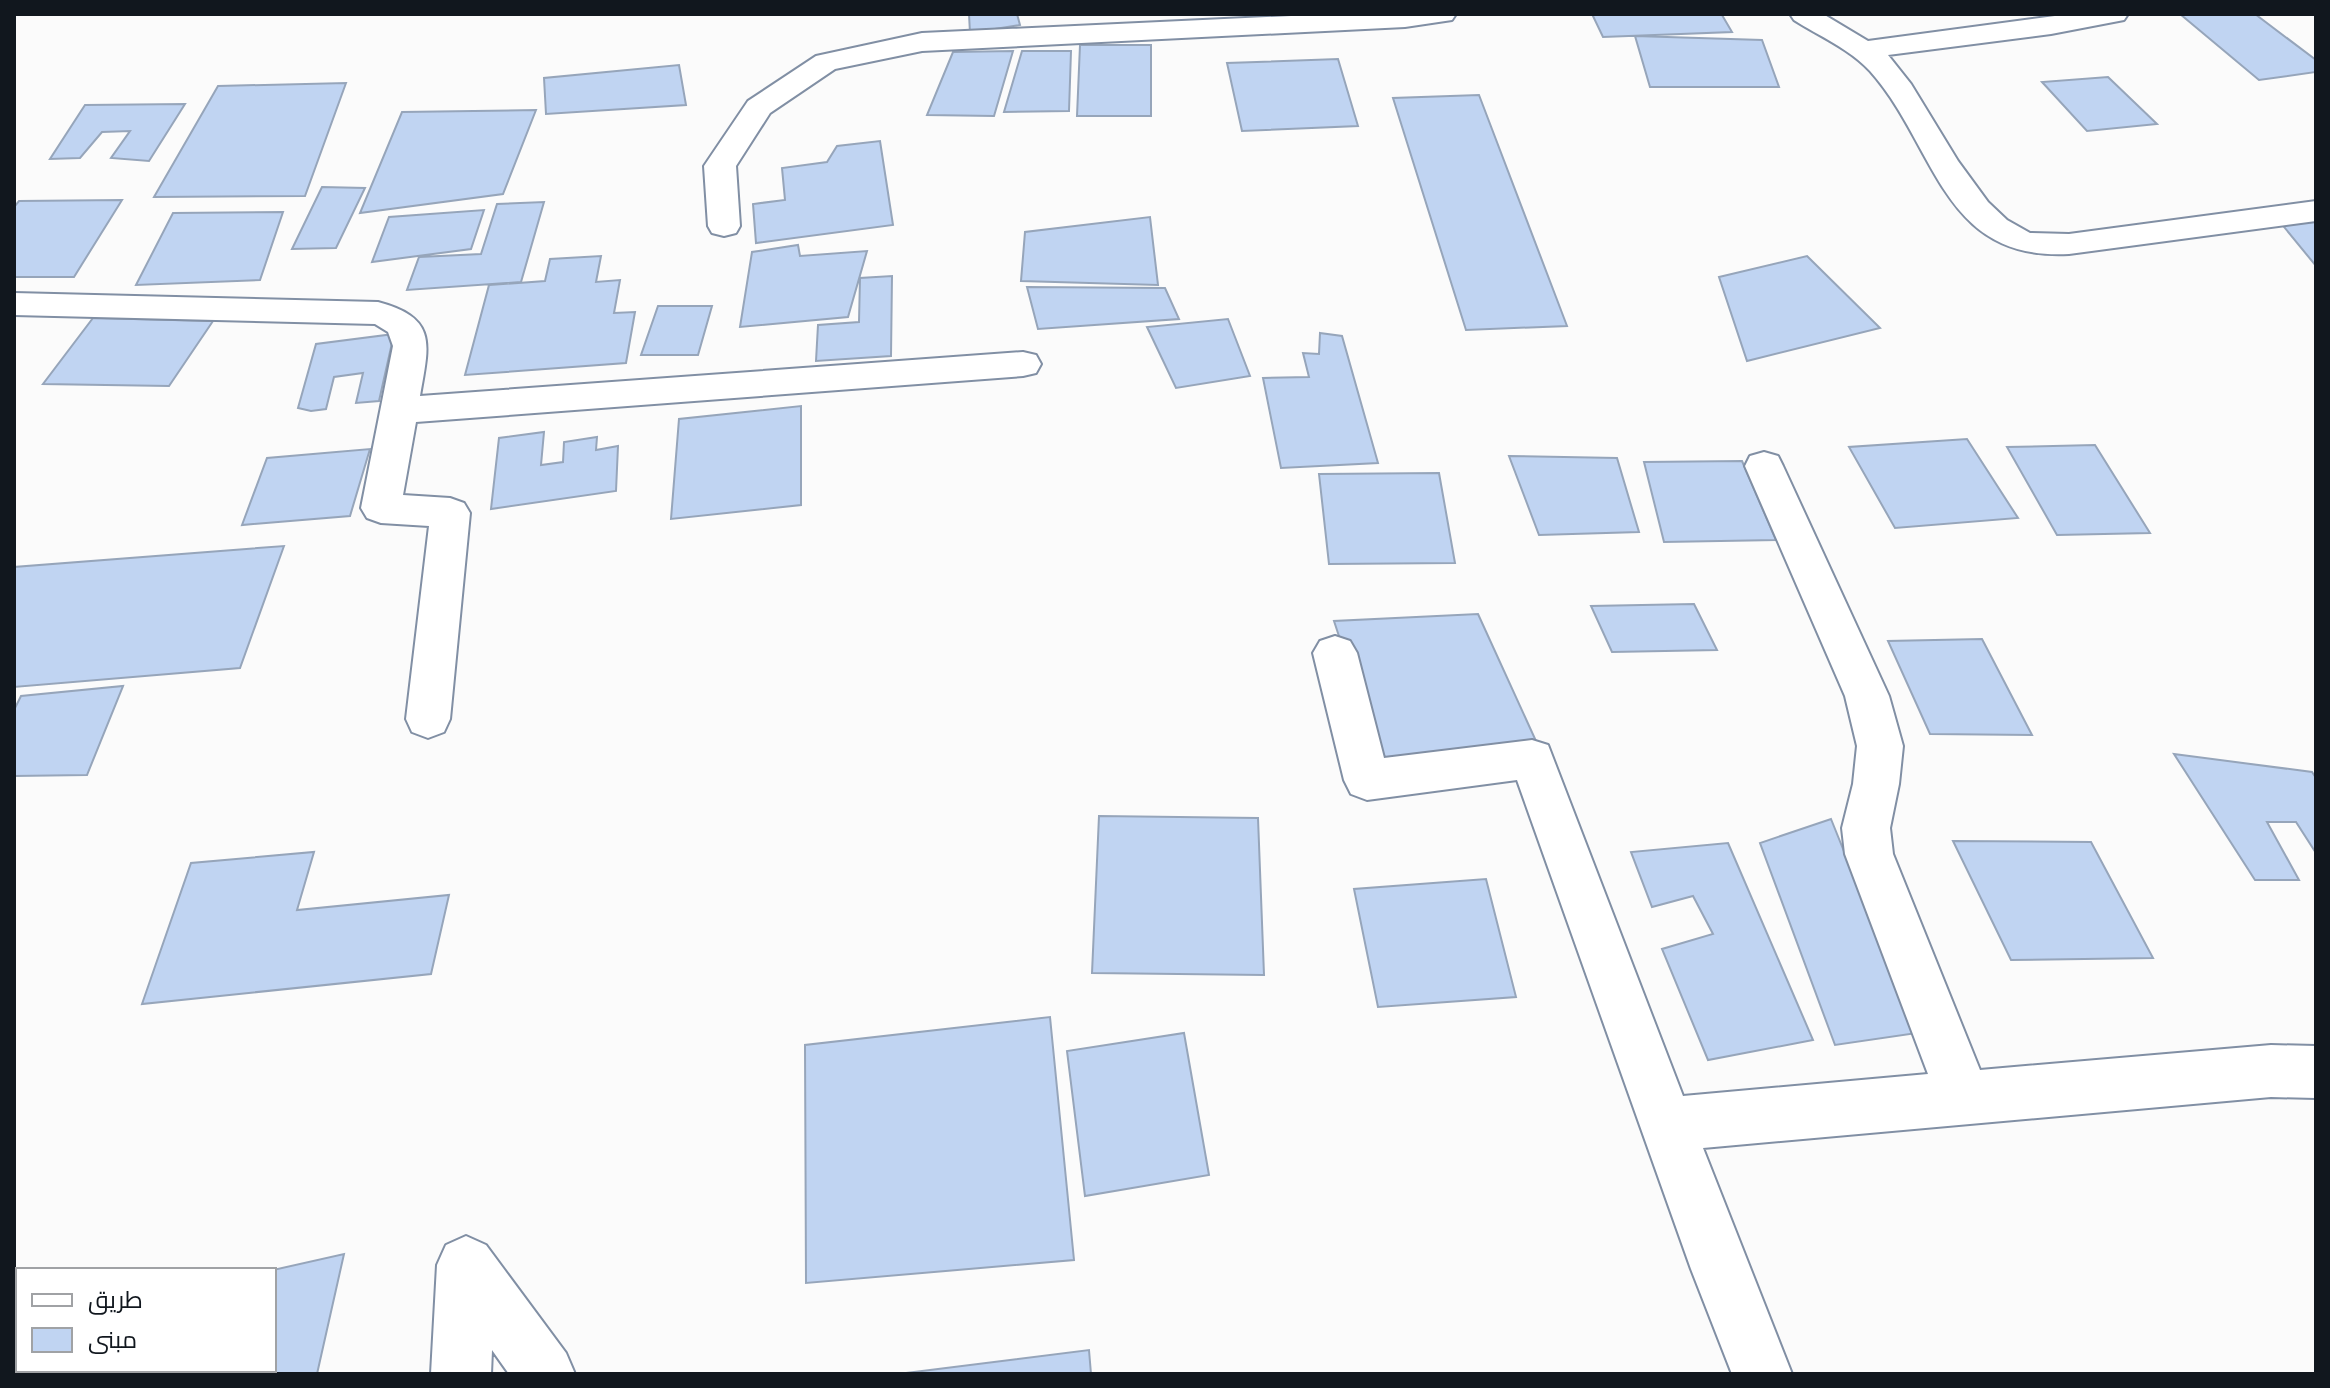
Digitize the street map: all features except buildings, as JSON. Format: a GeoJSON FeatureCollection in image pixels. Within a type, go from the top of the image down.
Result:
{"type":"FeatureCollection","features":[{"type":"Feature","properties":{"kind":"street"},"geometry":{"type":"LineString","coordinates":[[724,226],[720,166],[759,107],[826,62],[922,42],[1405,19],[1442,14]]}},
{"type":"Feature","properties":{"kind":"street"},"geometry":{"type":"LineString","coordinates":[[1804,14],[1862,50],[1887,73],[1973,204],[1995,227],[2013,239],[2035,245],[2069,244],[2316,211]]}},
{"type":"Feature","properties":{"kind":"street"},"geometry":{"type":"LineString","coordinates":[[1862,50],[2051,26],[2114,14]]}},
{"type":"Feature","properties":{"kind":"street"},"geometry":{"type":"LineString","coordinates":[[14,304],[378,313],[397,319],[409,332],[411,346],[381,508],[450,513],[428,719]]}},
{"type":"Feature","properties":{"kind":"street"},"geometry":{"type":"LineString","coordinates":[[399,410],[1023,364]]}},
{"type":"Feature","properties":{"kind":"street"},"geometry":{"type":"LineString","coordinates":[[1764,466],[1867,696],[1880,746],[1876,784],[1866,828],[1869,854],[1964,1098]]}},
{"type":"Feature","properties":{"kind":"street"},"geometry":{"type":"LineString","coordinates":[[1335,653],[1367,780],[1532,759],[1762,1374]]}},
{"type":"Feature","properties":{"kind":"street"},"geometry":{"type":"LineString","coordinates":[[1667,1124],[2271,1071],[2316,1072]]}},
{"type":"Feature","properties":{"kind":"street"},"geometry":{"type":"LineString","coordinates":[[461,1374],[466,1265],[545,1374]]}}]}
